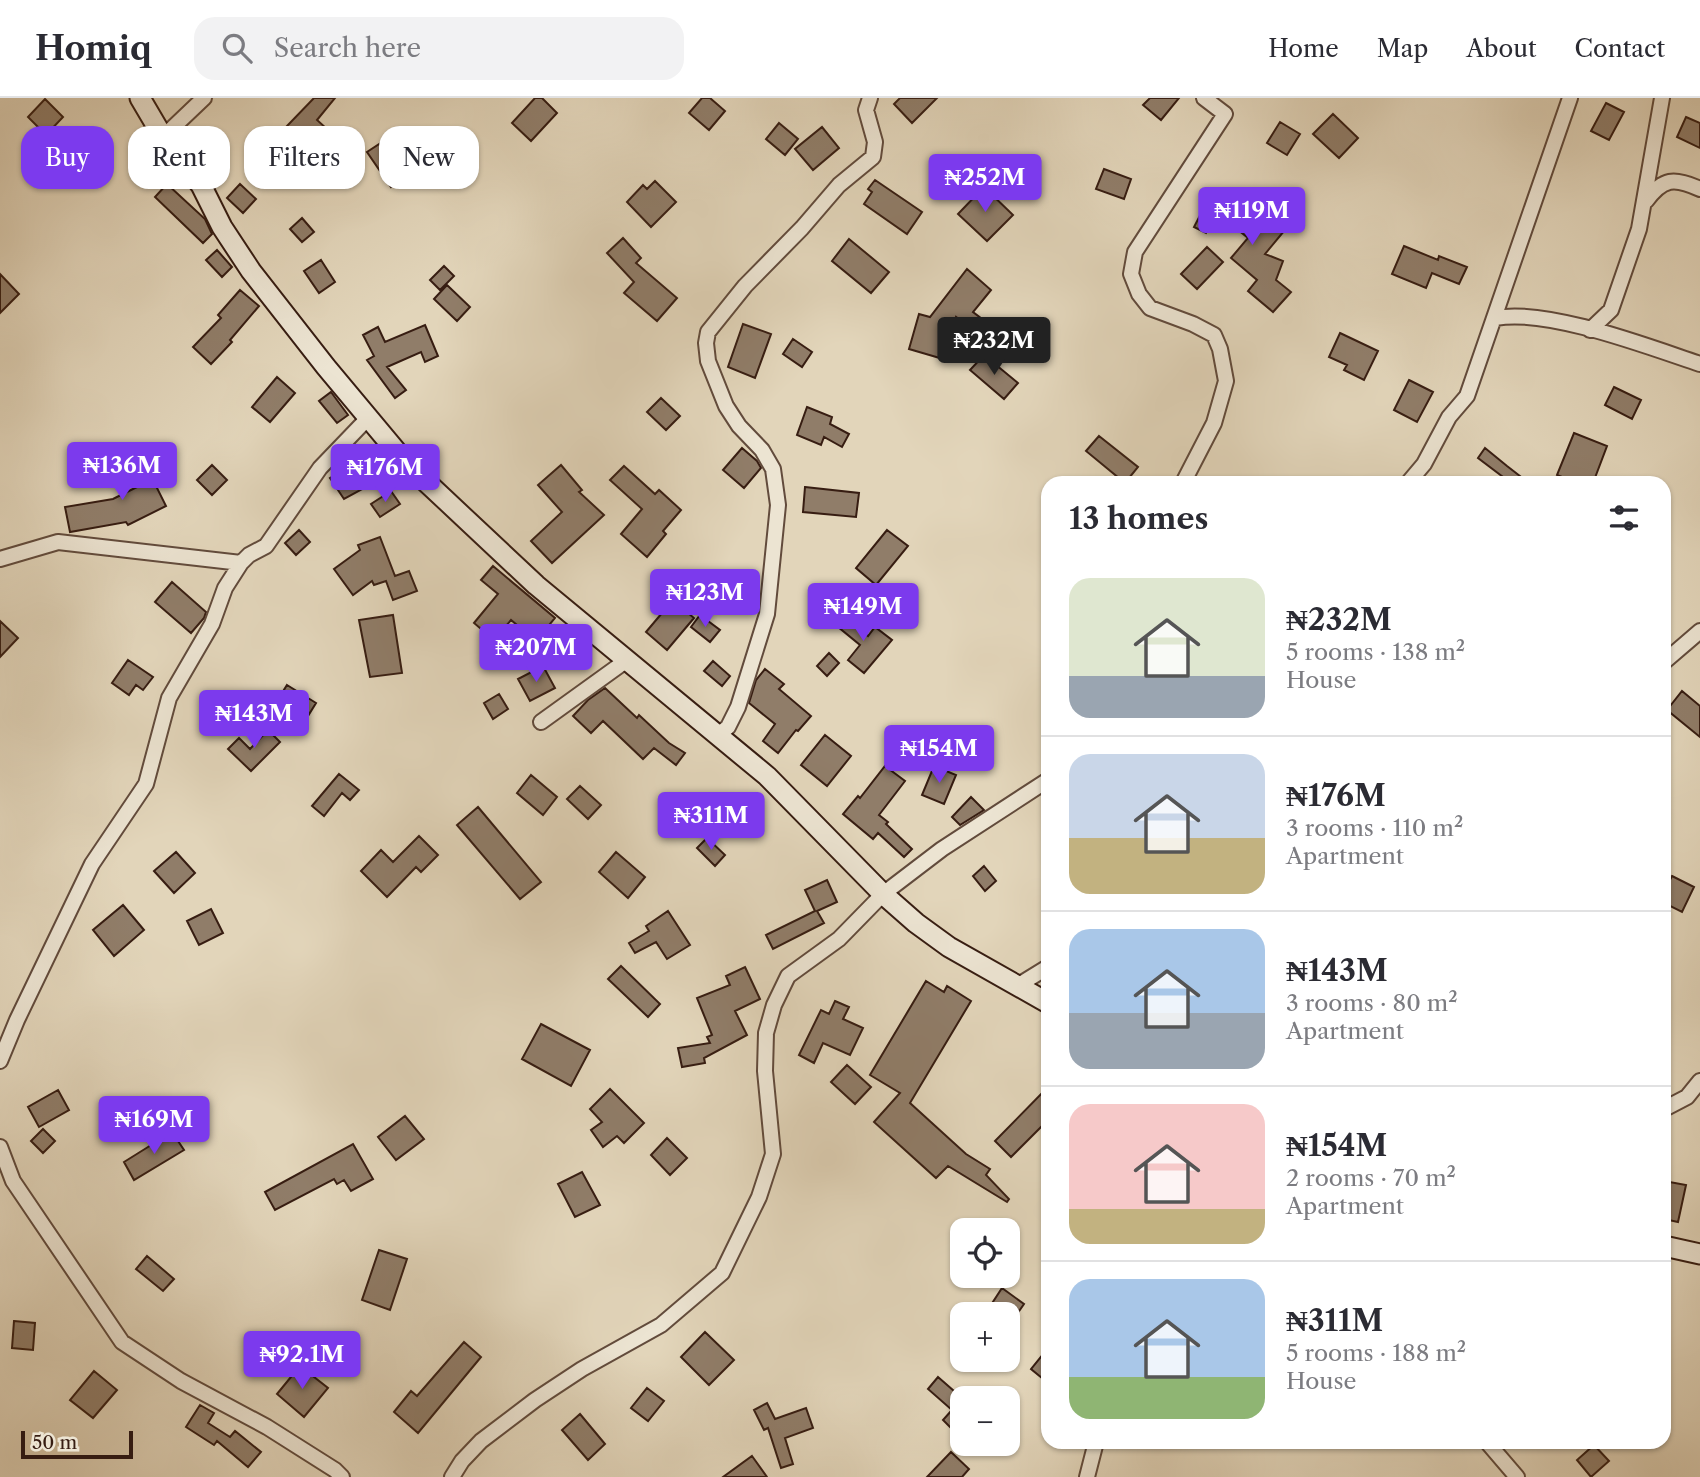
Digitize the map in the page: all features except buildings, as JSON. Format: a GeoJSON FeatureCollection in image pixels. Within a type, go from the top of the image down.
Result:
{"type":"FeatureCollection","features":[{"type":"Feature","properties":{"kind":"main road"},"geometry":{"type":"LineString","coordinates":[[140,98],[157,126]]}},
{"type":"Feature","properties":{"kind":"main road"},"geometry":{"type":"LineString","coordinates":[[203,189],[222,227],[251,271],[407,464],[537,585],[767,776],[883,894],[916,923],[949,947],[1041,999]]}},
{"type":"Feature","properties":{"kind":"main road"},"geometry":{"type":"LineString","coordinates":[[1671,1248],[1700,1254]]}},
{"type":"Feature","properties":{"kind":"street"},"geometry":{"type":"LineString","coordinates":[[175,126],[204,98]]}},
{"type":"Feature","properties":{"kind":"street"},"geometry":{"type":"LineString","coordinates":[[718,735],[728,727],[738,707],[767,614],[778,505],[773,469],[762,450],[739,426],[726,406],[708,361],[708,332],[745,286],[802,229],[839,185],[873,157],[875,142],[866,110],[870,98]]}},
{"type":"Feature","properties":{"kind":"street"},"geometry":{"type":"LineString","coordinates":[[1187,476],[1214,423],[1226,381],[1220,349],[1214,335],[1150,308],[1139,295],[1130,274],[1135,252],[1225,114],[1204,98]]}},
{"type":"Feature","properties":{"kind":"street"},"geometry":{"type":"LineString","coordinates":[[1414,476],[1424,464],[1450,417],[1467,396],[1570,98]]}},
{"type":"Feature","properties":{"kind":"street"},"geometry":{"type":"LineString","coordinates":[[1590,330],[1605,317],[1615,300],[1639,229],[1662,98]]}},
{"type":"Feature","properties":{"kind":"street"},"geometry":{"type":"LineString","coordinates":[[1645,202],[1654,191],[1669,181],[1681,181],[1700,189]]}},
{"type":"Feature","properties":{"kind":"street"},"geometry":{"type":"LineString","coordinates":[[1496,318],[1541,319],[1590,330],[1700,363]]}},
{"type":"Feature","properties":{"kind":"street"},"geometry":{"type":"LineString","coordinates":[[0,1061],[92,864],[146,784],[169,698],[212,624],[225,588],[241,563],[249,555],[266,546],[320,468],[368,418]]}},
{"type":"Feature","properties":{"kind":"street"},"geometry":{"type":"LineString","coordinates":[[0,559],[58,542],[241,563]]}},
{"type":"Feature","properties":{"kind":"street"},"geometry":{"type":"LineString","coordinates":[[1671,656],[1700,631]]}},
{"type":"Feature","properties":{"kind":"street"},"geometry":{"type":"LineString","coordinates":[[541,722],[627,660]]}},
{"type":"Feature","properties":{"kind":"street"},"geometry":{"type":"LineString","coordinates":[[452,1477],[481,1441],[582,1369],[661,1325],[722,1273],[759,1197],[773,1154],[765,1071],[766,1033],[774,1005],[788,976],[839,939],[883,894],[942,849],[1041,785]]}},
{"type":"Feature","properties":{"kind":"street"},"geometry":{"type":"LineString","coordinates":[[1017,986],[1041,971]]}},
{"type":"Feature","properties":{"kind":"street"},"geometry":{"type":"LineString","coordinates":[[1671,1106],[1688,1097],[1700,1081]]}},
{"type":"Feature","properties":{"kind":"street"},"geometry":{"type":"LineString","coordinates":[[0,1147],[13,1181],[122,1342],[180,1381],[267,1427],[342,1477]]}},
{"type":"Feature","properties":{"kind":"street"},"geometry":{"type":"LineString","coordinates":[[1087,1477],[1094,1449]]}},
{"type":"Feature","properties":{"kind":"street"},"geometry":{"type":"LineString","coordinates":[[1493,1449],[1517,1477]]}}]}
